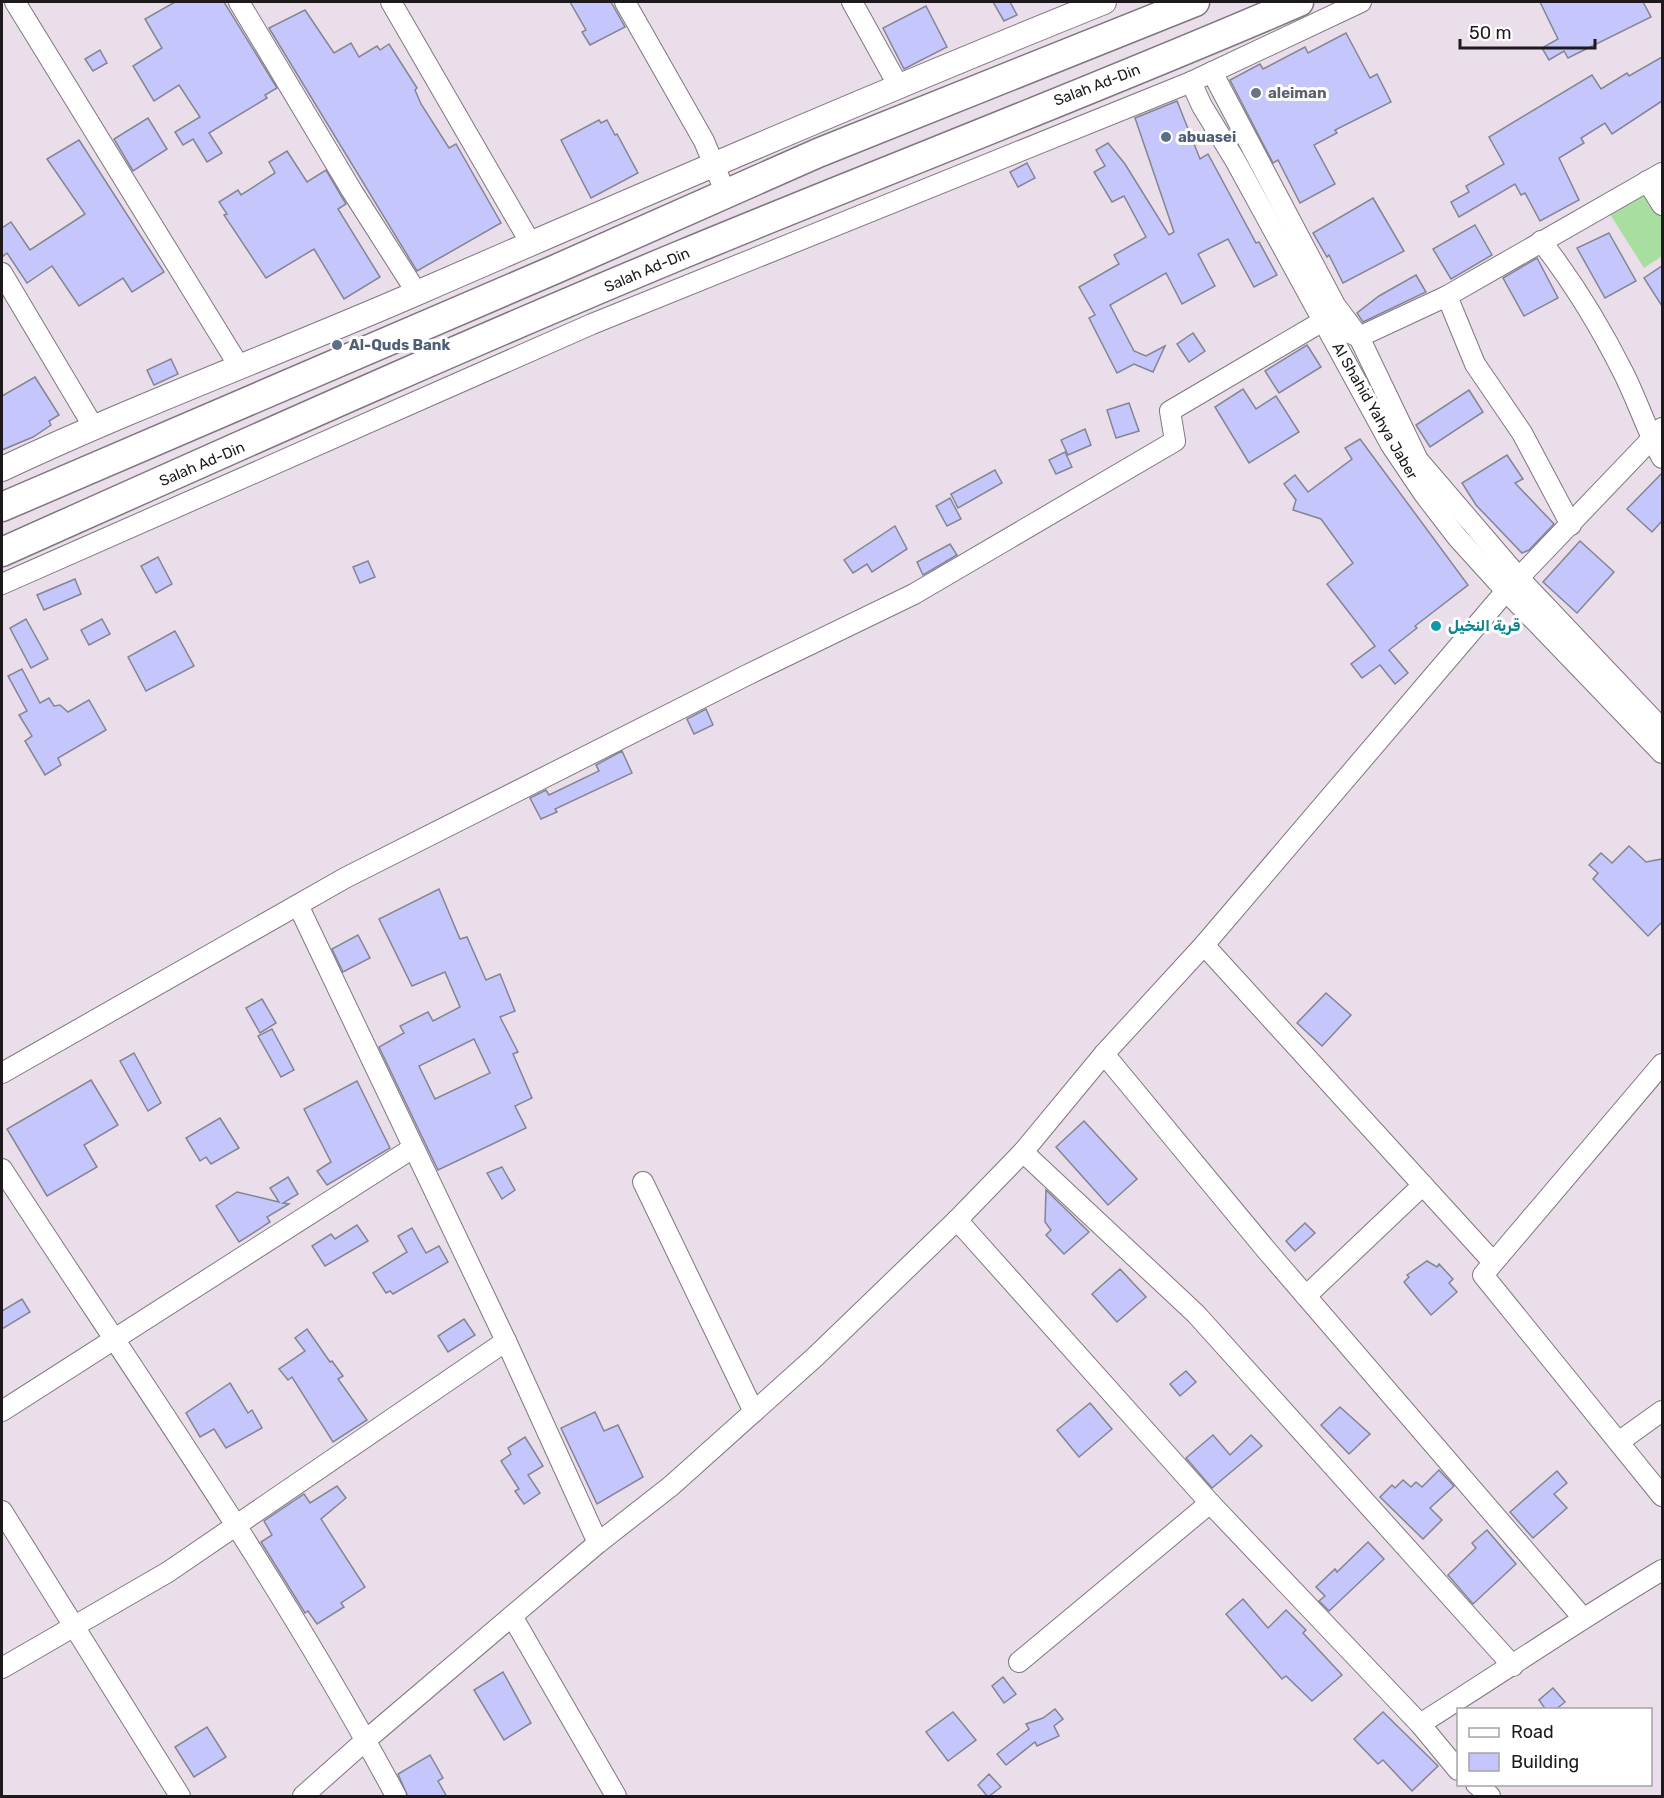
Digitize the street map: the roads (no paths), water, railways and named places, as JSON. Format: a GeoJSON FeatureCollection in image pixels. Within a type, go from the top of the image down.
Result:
{"type":"FeatureCollection","features":[{"type":"Feature","properties":{"kind":"highway"},"geometry":{"type":"LineString","coordinates":[[33,538],[13,524],[9,504],[818,153],[1195,2]]}},
{"type":"Feature","properties":{"kind":"highway","name":"Salah Ad-Din"},"geometry":{"type":"LineString","coordinates":[[2,552],[457,350],[685,254],[956,145],[1040,107],[1186,50],[1299,2]]}},
{"type":"Feature","properties":{"kind":"main road"},"geometry":{"type":"LineString","coordinates":[[2,469],[93,426],[417,293],[530,242],[898,85],[1104,2]]}},
{"type":"Feature","properties":{"kind":"street"},"geometry":{"type":"LineString","coordinates":[[15,2],[239,366]]}},
{"type":"Feature","properties":{"kind":"street"},"geometry":{"type":"LineString","coordinates":[[239,2],[352,191],[417,293]]}},
{"type":"Feature","properties":{"kind":"street"},"geometry":{"type":"LineString","coordinates":[[391,2],[530,242]]}},
{"type":"Feature","properties":{"kind":"street"},"geometry":{"type":"LineString","coordinates":[[625,2],[704,141],[726,194]]}},
{"type":"Feature","properties":{"kind":"street"},"geometry":{"type":"LineString","coordinates":[[852,2],[898,85]]}},
{"type":"Feature","properties":{"kind":"street"},"geometry":{"type":"LineString","coordinates":[[2,584],[592,324],[1191,82],[1361,2]]}},
{"type":"Feature","properties":{"kind":"street","name":"Al Shahid Yahya Jaber"},"geometry":{"type":"LineString","coordinates":[[1212,72],[1335,305],[1359,337],[1418,460],[1513,585],[1662,753]]}},
{"type":"Feature","properties":{"kind":"street","name":"Al Shahid Yahya Jaber"},"geometry":{"type":"LineString","coordinates":[[1191,82],[1202,106],[1235,160],[1391,445],[1418,484],[1457,537],[1513,585],[1662,729]]}},
{"type":"Feature","properties":{"kind":"street"},"geometry":{"type":"LineString","coordinates":[[2,1072],[345,878],[704,696],[914,594],[1175,441],[1170,411],[1323,321],[1359,337],[1448,296],[1655,177],[1662,205]]}},
{"type":"Feature","properties":{"kind":"street"},"geometry":{"type":"LineString","coordinates":[[1541,241],[1568,276],[1624,373],[1657,433],[1662,458]]}},
{"type":"Feature","properties":{"kind":"street"},"geometry":{"type":"LineString","coordinates":[[2,273],[93,426]]}},
{"type":"Feature","properties":{"kind":"street"},"geometry":{"type":"LineString","coordinates":[[1448,296],[1475,364],[1522,433],[1571,525]]}},
{"type":"Feature","properties":{"kind":"street"},"geometry":{"type":"LineString","coordinates":[[305,1796],[366,1740],[598,1543],[671,1486],[815,1357],[957,1220],[1023,1152],[1104,1054],[1204,945],[1513,585],[1657,433]]}},
{"type":"Feature","properties":{"kind":"street"},"geometry":{"type":"LineString","coordinates":[[298,905],[506,1341],[598,1543]]}},
{"type":"Feature","properties":{"kind":"street"},"geometry":{"type":"LineString","coordinates":[[1204,945],[1493,1262]]}},
{"type":"Feature","properties":{"kind":"street"},"geometry":{"type":"LineString","coordinates":[[1104,1054],[1306,1296],[1583,1617]]}},
{"type":"Feature","properties":{"kind":"street"},"geometry":{"type":"LineString","coordinates":[[1662,1064],[1483,1275],[1620,1441],[1662,1496]]}},
{"type":"Feature","properties":{"kind":"street"},"geometry":{"type":"LineString","coordinates":[[2,1411],[114,1342],[413,1148]]}},
{"type":"Feature","properties":{"kind":"street"},"geometry":{"type":"LineString","coordinates":[[1023,1152],[1196,1314],[1513,1666]]}},
{"type":"Feature","properties":{"kind":"street"},"geometry":{"type":"LineString","coordinates":[[2,1169],[234,1525],[366,1740],[396,1797]]}},
{"type":"Feature","properties":{"kind":"street"},"geometry":{"type":"LineString","coordinates":[[643,1182],[754,1412]]}},
{"type":"Feature","properties":{"kind":"street"},"geometry":{"type":"LineString","coordinates":[[1306,1296],[1423,1185]]}},
{"type":"Feature","properties":{"kind":"street"},"geometry":{"type":"LineString","coordinates":[[957,1220],[1210,1503],[1420,1724],[1457,1769]]}},
{"type":"Feature","properties":{"kind":"street"},"geometry":{"type":"LineString","coordinates":[[2,1668],[168,1572],[506,1341]]}},
{"type":"Feature","properties":{"kind":"street"},"geometry":{"type":"LineString","coordinates":[[1620,1441],[1662,1411]]}},
{"type":"Feature","properties":{"kind":"street"},"geometry":{"type":"LineString","coordinates":[[1019,1662],[1210,1503]]}},
{"type":"Feature","properties":{"kind":"street"},"geometry":{"type":"LineString","coordinates":[[2,1511],[180,1797]]}},
{"type":"Feature","properties":{"kind":"street"},"geometry":{"type":"LineString","coordinates":[[1420,1724],[1513,1666],[1583,1617],[1662,1570]]}},
{"type":"Feature","properties":{"kind":"street"},"geometry":{"type":"LineString","coordinates":[[512,1616],[616,1797]]}},
{"type":"Feature","properties":{"kind":"street"},"geometry":{"type":"LineString","coordinates":[[1477,1786],[1490,1797]]}},
{"type":"Feature","properties":{"kind":"place","name":"aleiman"},"geometry":{"type":"Point","coordinates":[1256,93]}},
{"type":"Feature","properties":{"kind":"place","name":"abuasei"},"geometry":{"type":"Point","coordinates":[1166,137]}},
{"type":"Feature","properties":{"kind":"place","name":"Al-Quds Bank"},"geometry":{"type":"Point","coordinates":[337,345]}},
{"type":"Feature","properties":{"kind":"place","name":"قرية النخيل"},"geometry":{"type":"Point","coordinates":[1436,626]}}]}
